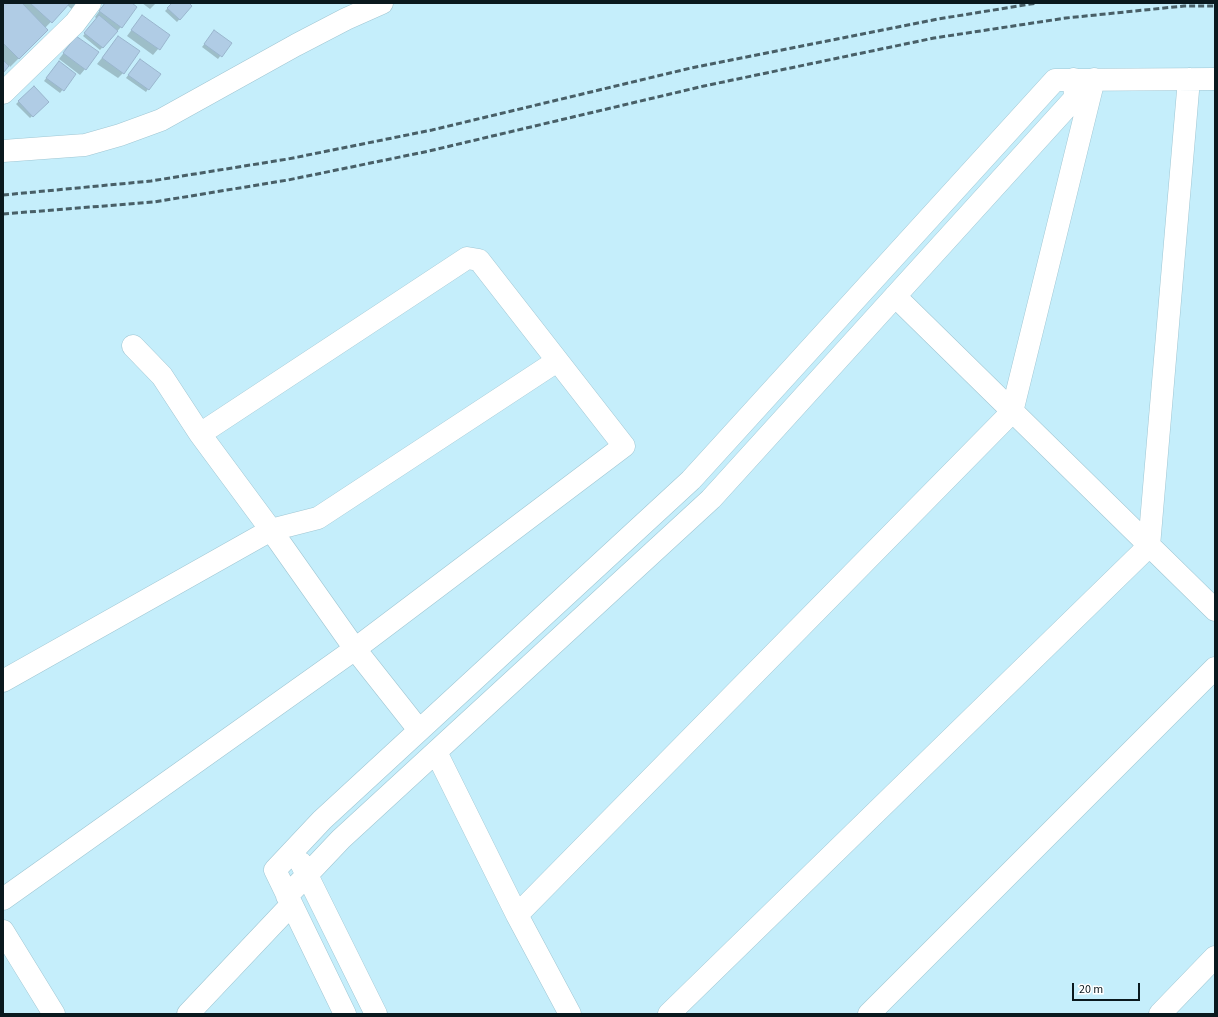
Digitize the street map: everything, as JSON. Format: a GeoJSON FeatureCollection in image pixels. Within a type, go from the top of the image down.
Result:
{"type":"FeatureCollection","features":[{"type":"Feature","properties":{"kind":"street"},"geometry":{"type":"LineString","coordinates":[[3,93],[75,23],[90,3]]}},
{"type":"Feature","properties":{"kind":"street"},"geometry":{"type":"LineString","coordinates":[[3,151],[85,144],[120,135],[161,120],[296,45],[346,19],[382,3]]}},
{"type":"Feature","properties":{"kind":"street"},"geometry":{"type":"LineString","coordinates":[[669,1014],[1149,546],[1189,79]]}},
{"type":"Feature","properties":{"kind":"street"},"geometry":{"type":"LineString","coordinates":[[345,1014],[275,870],[294,849],[322,820],[691,480],[1074,80],[1215,79]]}},
{"type":"Feature","properties":{"kind":"street"},"geometry":{"type":"LineString","coordinates":[[188,1014],[289,900],[307,875],[341,839],[711,499],[1074,98],[1074,80]]}},
{"type":"Feature","properties":{"kind":"street"},"geometry":{"type":"LineString","coordinates":[[517,915],[1012,412],[1074,80]]}},
{"type":"Feature","properties":{"kind":"street"},"geometry":{"type":"LineString","coordinates":[[3,898],[355,649],[624,446],[479,260],[466,258],[200,434]]}},
{"type":"Feature","properties":{"kind":"street"},"geometry":{"type":"LineString","coordinates":[[895,296],[1215,610]]}},
{"type":"Feature","properties":{"kind":"street"},"geometry":{"type":"LineString","coordinates":[[133,346],[162,376],[200,434],[271,530],[355,649],[419,730]]}},
{"type":"Feature","properties":{"kind":"street"},"geometry":{"type":"LineString","coordinates":[[3,681],[271,530],[318,518],[557,361]]}},
{"type":"Feature","properties":{"kind":"street"},"geometry":{"type":"LineString","coordinates":[[869,1014],[1215,668]]}},
{"type":"Feature","properties":{"kind":"street"},"geometry":{"type":"LineString","coordinates":[[436,752],[517,915],[570,1014]]}},
{"type":"Feature","properties":{"kind":"street"},"geometry":{"type":"LineString","coordinates":[[294,849],[376,1014]]}},
{"type":"Feature","properties":{"kind":"street"},"geometry":{"type":"LineString","coordinates":[[3,931],[46,1010]]}},
{"type":"Feature","properties":{"kind":"street"},"geometry":{"type":"LineString","coordinates":[[1160,1014],[1215,957]]}},
{"type":"Feature","properties":{"kind":"building"},"geometry":{"type":"Polygon","coordinates":[[[3,3],[22,3],[48,30],[19,59],[3,43],[3,3]]]}},
{"type":"Feature","properties":{"kind":"building"},"geometry":{"type":"Polygon","coordinates":[[[30,3],[70,3],[52,23],[30,3]]]}},
{"type":"Feature","properties":{"kind":"building"},"geometry":{"type":"Polygon","coordinates":[[[105,3],[132,3],[137,7],[122,28],[99,11],[105,3]]]}},
{"type":"Feature","properties":{"kind":"building"},"geometry":{"type":"Polygon","coordinates":[[[172,3],[189,3],[192,6],[180,20],[167,8],[172,3]]]}},
{"type":"Feature","properties":{"kind":"building"},"geometry":{"type":"Polygon","coordinates":[[[99,15],[118,31],[103,48],[84,33],[99,15]]]}},
{"type":"Feature","properties":{"kind":"building"},"geometry":{"type":"Polygon","coordinates":[[[142,15],[170,35],[160,50],[131,30],[142,15]]]}},
{"type":"Feature","properties":{"kind":"building"},"geometry":{"type":"Polygon","coordinates":[[[214,30],[232,43],[222,57],[204,44],[214,30]]]}},
{"type":"Feature","properties":{"kind":"building"},"geometry":{"type":"Polygon","coordinates":[[[76,36],[99,52],[86,70],[63,53],[76,36]]]}},
{"type":"Feature","properties":{"kind":"building"},"geometry":{"type":"Polygon","coordinates":[[[118,36],[140,51],[124,74],[102,58],[118,36]]]}},
{"type":"Feature","properties":{"kind":"building"},"geometry":{"type":"Polygon","coordinates":[[[140,59],[161,74],[149,90],[128,75],[140,59]]]}},
{"type":"Feature","properties":{"kind":"building"},"geometry":{"type":"Polygon","coordinates":[[[3,60],[9,66],[3,73],[3,60]]]}},
{"type":"Feature","properties":{"kind":"building"},"geometry":{"type":"Polygon","coordinates":[[[59,61],[76,74],[64,91],[46,78],[59,61]]]}},
{"type":"Feature","properties":{"kind":"building"},"geometry":{"type":"Polygon","coordinates":[[[34,86],[49,102],[33,117],[18,101],[34,86]]]}},
{"type":"Feature","properties":{"kind":"railway"},"geometry":{"type":"LineString","coordinates":[[3,195],[151,181],[288,159],[432,130],[691,68],[938,19],[1037,3]]}},
{"type":"Feature","properties":{"kind":"railway"},"geometry":{"type":"LineString","coordinates":[[3,214],[154,202],[288,180],[429,151],[704,86],[934,38],[1066,18],[1184,6],[1215,6]]}}]}
